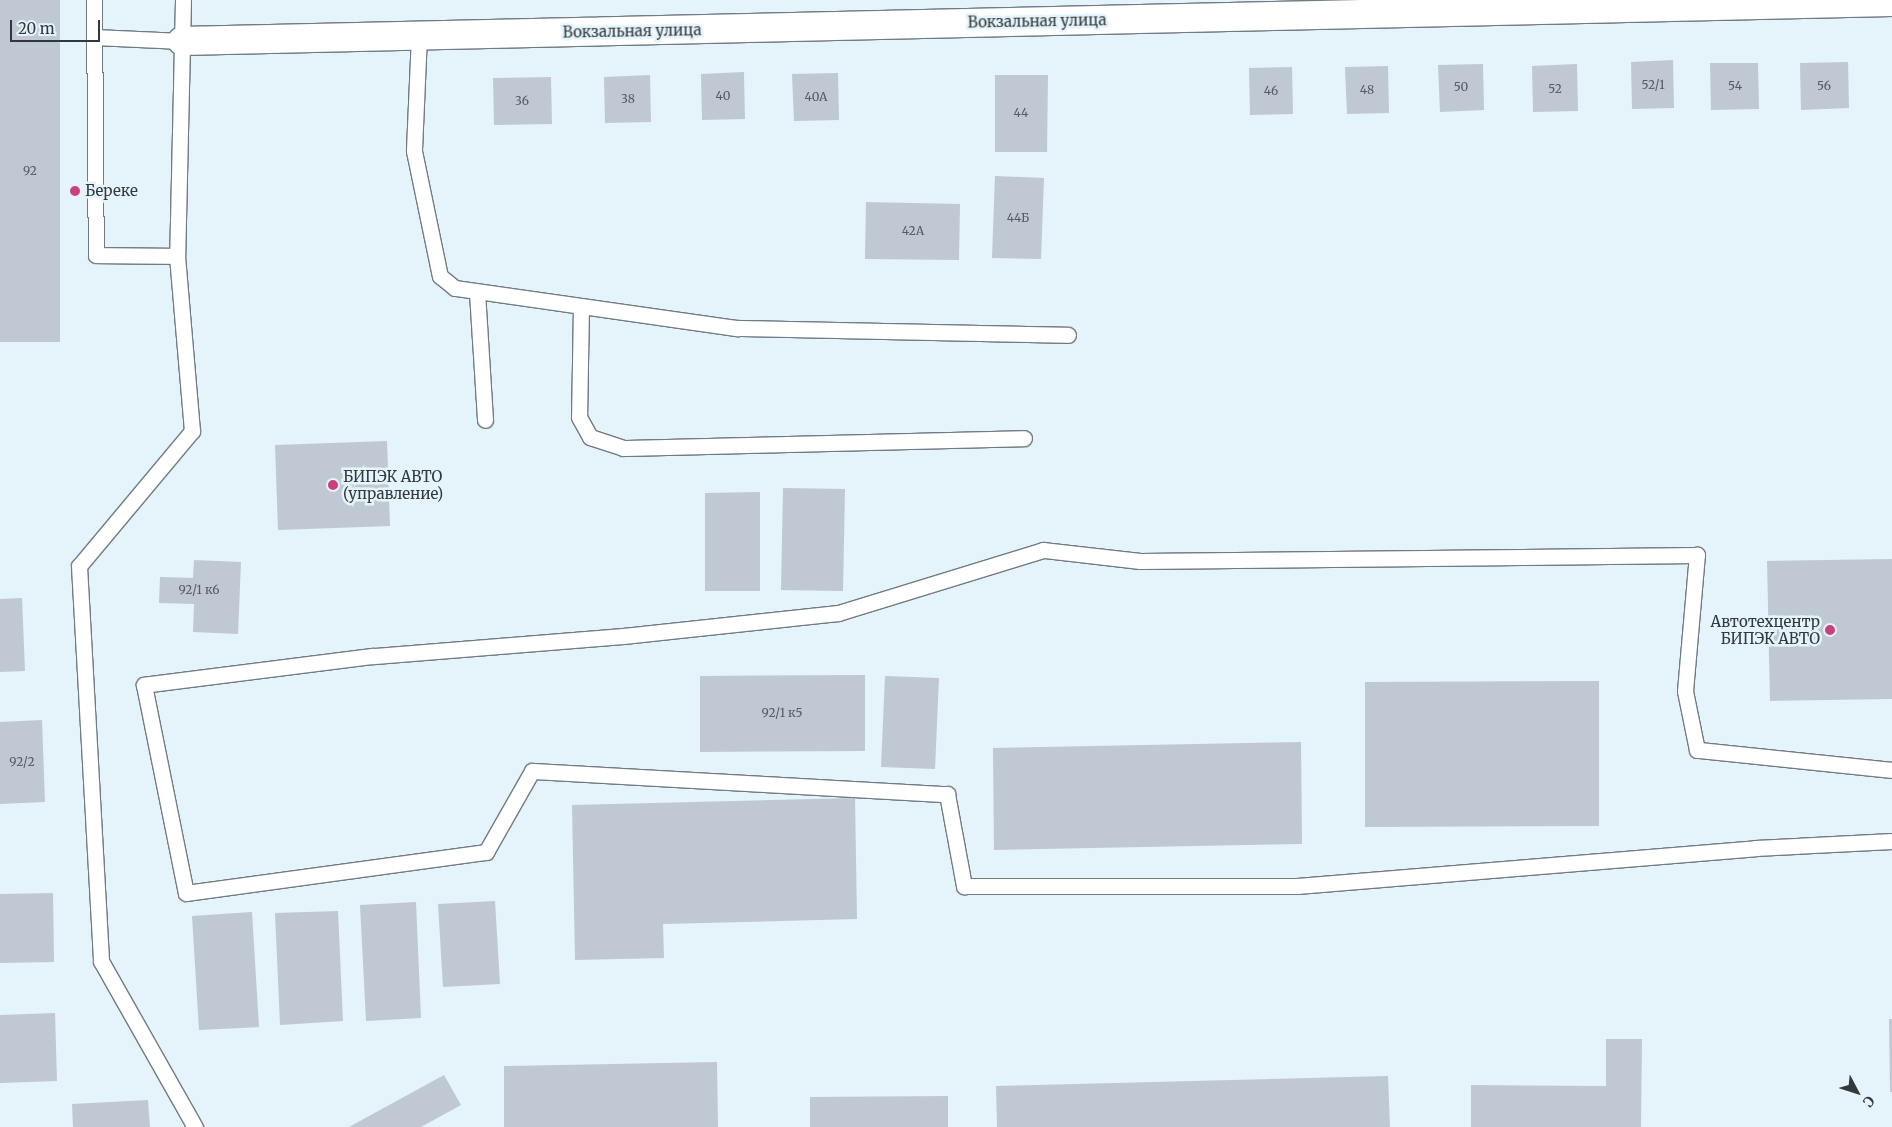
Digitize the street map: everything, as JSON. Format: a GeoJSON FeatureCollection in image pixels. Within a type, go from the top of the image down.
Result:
{"type":"FeatureCollection","features":[{"type":"Feature","properties":{"kind":"street","name":"Вокзальная улица"},"geometry":{"type":"LineString","coordinates":[[182,41],[1236,8],[1892,2]]}},
{"type":"Feature","properties":{"kind":"lane"},"geometry":{"type":"LineString","coordinates":[[94,0],[96,255],[177,256]]}},
{"type":"Feature","properties":{"kind":"lane"},"geometry":{"type":"LineString","coordinates":[[183,0],[177,256],[192,432],[79,566],[101,961],[195,1127]]}},
{"type":"Feature","properties":{"kind":"lane"},"geometry":{"type":"LineString","coordinates":[[419,35],[414,151],[440,276],[455,288],[737,328],[1068,336]]}},
{"type":"Feature","properties":{"kind":"lane"},"geometry":{"type":"LineString","coordinates":[[94,37],[182,41]]}},
{"type":"Feature","properties":{"kind":"lane"},"geometry":{"type":"LineString","coordinates":[[477,292],[486,420]]}},
{"type":"Feature","properties":{"kind":"lane"},"geometry":{"type":"LineString","coordinates":[[582,306],[579,417],[590,437],[622,448],[1024,438]]}},
{"type":"Feature","properties":{"kind":"lane"},"geometry":{"type":"LineString","coordinates":[[1892,770],[1697,750],[1685,692],[1697,555],[1140,561],[1042,550],[838,613],[623,636],[372,656],[144,685],[186,893],[486,852],[532,771],[947,794],[964,886],[1297,886],[1744,848],[1892,841]]}},
{"type":"Feature","properties":{"kind":"building"},"geometry":{"type":"Polygon","coordinates":[[[0,0],[60,0],[60,342],[0,342],[0,0]]]}},
{"type":"Feature","properties":{"kind":"building"},"geometry":{"type":"Polygon","coordinates":[[[1673,60],[1674,108],[1632,109],[1631,62],[1673,60]]]}},
{"type":"Feature","properties":{"kind":"building"},"geometry":{"type":"Polygon","coordinates":[[[1848,62],[1849,108],[1801,110],[1800,63],[1848,62]]]}},
{"type":"Feature","properties":{"kind":"building"},"geometry":{"type":"Polygon","coordinates":[[[1710,63],[1758,63],[1759,109],[1711,110],[1710,63]]]}},
{"type":"Feature","properties":{"kind":"building"},"geometry":{"type":"Polygon","coordinates":[[[1483,64],[1484,110],[1440,112],[1438,65],[1483,64]]]}},
{"type":"Feature","properties":{"kind":"building"},"geometry":{"type":"Polygon","coordinates":[[[1577,64],[1578,111],[1533,112],[1532,66],[1577,64]]]}},
{"type":"Feature","properties":{"kind":"building"},"geometry":{"type":"Polygon","coordinates":[[[1388,66],[1389,113],[1347,114],[1345,67],[1388,66]]]}},
{"type":"Feature","properties":{"kind":"building"},"geometry":{"type":"Polygon","coordinates":[[[1292,67],[1293,114],[1250,115],[1249,68],[1292,67]]]}},
{"type":"Feature","properties":{"kind":"building"},"geometry":{"type":"Polygon","coordinates":[[[744,72],[745,119],[702,120],[701,74],[744,72]]]}},
{"type":"Feature","properties":{"kind":"building"},"geometry":{"type":"Polygon","coordinates":[[[838,73],[839,120],[794,121],[792,74],[838,73]]]}},
{"type":"Feature","properties":{"kind":"building"},"geometry":{"type":"Polygon","coordinates":[[[650,75],[651,122],[605,123],[604,77],[650,75]]]}},
{"type":"Feature","properties":{"kind":"building"},"geometry":{"type":"Polygon","coordinates":[[[995,75],[1048,75],[1047,152],[995,152],[995,75]]]}},
{"type":"Feature","properties":{"kind":"building"},"geometry":{"type":"Polygon","coordinates":[[[551,77],[552,124],[494,125],[493,78],[551,77]]]}},
{"type":"Feature","properties":{"kind":"building"},"geometry":{"type":"Polygon","coordinates":[[[995,176],[1044,178],[1041,259],[992,258],[995,176]]]}},
{"type":"Feature","properties":{"kind":"building"},"geometry":{"type":"Polygon","coordinates":[[[866,202],[960,204],[959,260],[865,259],[866,202]]]}},
{"type":"Feature","properties":{"kind":"building","name":"БИПЭК АВТО (управление)"},"geometry":{"type":"Polygon","coordinates":[[[387,441],[390,526],[278,530],[275,445],[387,441]]]}},
{"type":"Feature","properties":{"kind":"building"},"geometry":{"type":"Polygon","coordinates":[[[783,488],[845,489],[843,591],[781,590],[783,488]]]}},
{"type":"Feature","properties":{"kind":"building"},"geometry":{"type":"Polygon","coordinates":[[[760,492],[760,591],[705,591],[705,493],[760,492]]]}},
{"type":"Feature","properties":{"kind":"building","name":"Автотехцентр БИПЭК АВТО"},"geometry":{"type":"Polygon","coordinates":[[[1892,559],[1892,699],[1770,701],[1767,561],[1892,559]]]}},
{"type":"Feature","properties":{"kind":"building"},"geometry":{"type":"Polygon","coordinates":[[[194,560],[241,562],[238,634],[193,632],[194,604],[159,603],[160,577],[193,578],[194,560]]]}},
{"type":"Feature","properties":{"kind":"building"},"geometry":{"type":"Polygon","coordinates":[[[22,598],[25,671],[0,672],[0,599],[22,598]]]}},
{"type":"Feature","properties":{"kind":"building"},"geometry":{"type":"Polygon","coordinates":[[[865,675],[865,751],[700,752],[700,676],[865,675]]]}},
{"type":"Feature","properties":{"kind":"building"},"geometry":{"type":"Polygon","coordinates":[[[885,676],[939,678],[935,769],[881,767],[885,676]]]}},
{"type":"Feature","properties":{"kind":"building"},"geometry":{"type":"Polygon","coordinates":[[[1599,681],[1599,826],[1365,827],[1365,682],[1599,681]]]}},
{"type":"Feature","properties":{"kind":"building"},"geometry":{"type":"Polygon","coordinates":[[[42,720],[45,802],[0,804],[0,722],[42,720]]]}},
{"type":"Feature","properties":{"kind":"building"},"geometry":{"type":"Polygon","coordinates":[[[1301,742],[1302,844],[994,850],[993,748],[1301,742]]]}},
{"type":"Feature","properties":{"kind":"building"},"geometry":{"type":"Polygon","coordinates":[[[855,798],[857,919],[663,924],[664,958],[575,960],[572,805],[855,798]]]}},
{"type":"Feature","properties":{"kind":"building"},"geometry":{"type":"Polygon","coordinates":[[[53,893],[54,962],[0,963],[0,894],[53,893]]]}},
{"type":"Feature","properties":{"kind":"building"},"geometry":{"type":"Polygon","coordinates":[[[495,901],[500,984],[443,987],[438,904],[495,901]]]}},
{"type":"Feature","properties":{"kind":"building"},"geometry":{"type":"Polygon","coordinates":[[[416,902],[421,1018],[366,1021],[360,905],[416,902]]]}},
{"type":"Feature","properties":{"kind":"building"},"geometry":{"type":"Polygon","coordinates":[[[338,911],[343,1021],[280,1025],[275,913],[338,911]]]}},
{"type":"Feature","properties":{"kind":"building"},"geometry":{"type":"Polygon","coordinates":[[[252,912],[259,1027],[199,1030],[192,916],[252,912]]]}},
{"type":"Feature","properties":{"kind":"building"},"geometry":{"type":"Polygon","coordinates":[[[55,1013],[57,1081],[0,1083],[0,1015],[55,1013]]]}},
{"type":"Feature","properties":{"kind":"building"},"geometry":{"type":"Polygon","coordinates":[[[1889,1019],[1892,1019],[1892,1092],[1890,1092],[1889,1019]]]}},
{"type":"Feature","properties":{"kind":"building"},"geometry":{"type":"Polygon","coordinates":[[[1606,1039],[1642,1039],[1641,1127],[1471,1127],[1471,1085],[1606,1086],[1606,1039]]]}},
{"type":"Feature","properties":{"kind":"building"},"geometry":{"type":"Polygon","coordinates":[[[717,1062],[718,1127],[504,1127],[504,1066],[717,1062]]]}},
{"type":"Feature","properties":{"kind":"building"},"geometry":{"type":"Polygon","coordinates":[[[444,1075],[461,1105],[421,1127],[349,1127],[444,1075]]]}},
{"type":"Feature","properties":{"kind":"building"},"geometry":{"type":"Polygon","coordinates":[[[1388,1076],[1390,1127],[997,1127],[996,1086],[1388,1076]]]}},
{"type":"Feature","properties":{"kind":"building"},"geometry":{"type":"Polygon","coordinates":[[[948,1096],[948,1127],[810,1127],[810,1097],[948,1096]]]}},
{"type":"Feature","properties":{"kind":"building"},"geometry":{"type":"Polygon","coordinates":[[[148,1100],[150,1127],[73,1127],[72,1104],[148,1100]]]}},
{"type":"Feature","properties":{"kind":"place","name":"Береке"},"geometry":{"type":"Point","coordinates":[75,191]}},
{"type":"Feature","properties":{"kind":"place","name":"БИПЭК АВТО (управление)"},"geometry":{"type":"Point","coordinates":[333,485]}},
{"type":"Feature","properties":{"kind":"place","name":"Автотехцентр БИПЭК АВТО"},"geometry":{"type":"Point","coordinates":[1830,630]}}]}
